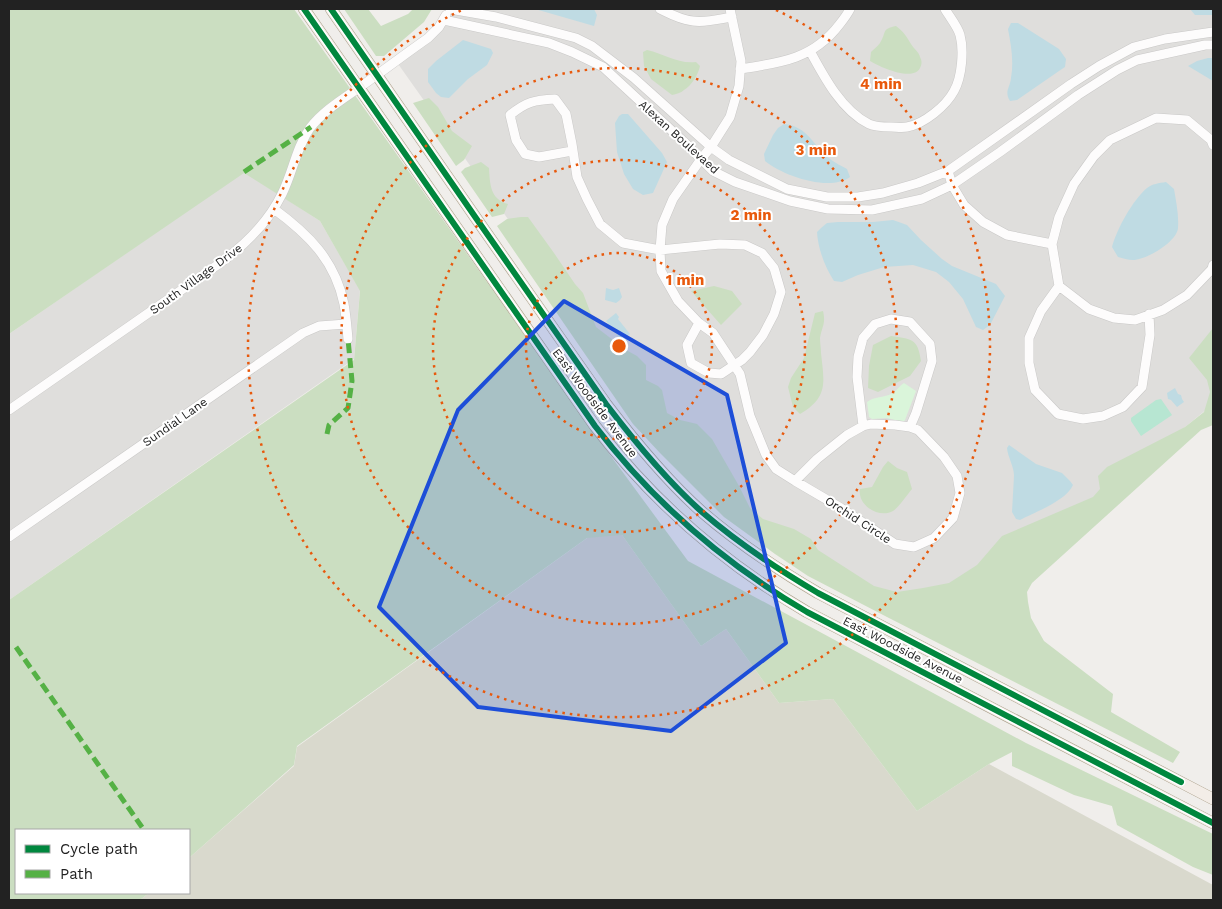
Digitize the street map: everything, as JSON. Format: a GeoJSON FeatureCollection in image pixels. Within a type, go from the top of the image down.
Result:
{"type":"FeatureCollection","features":[{"type":"Feature","properties":{"kind":"main road","name":"East Woodside Avenue"},"geometry":{"type":"LineString","coordinates":[[304,9],[595,426],[630,470],[690,529],[734,565],[806,612],[1213,823]]}},
{"type":"Feature","properties":{"kind":"main road","name":"East Woodside Avenue"},"geometry":{"type":"LineString","coordinates":[[331,9],[623,427],[660,469],[702,511],[768,563],[818,594],[1211,798]]}},
{"type":"Feature","properties":{"kind":"main road"},"geometry":{"type":"LineString","coordinates":[[1196,814],[1211,798]]}},
{"type":"Feature","properties":{"kind":"street","name":"South Village Drive"},"geometry":{"type":"LineString","coordinates":[[9,410],[228,257],[246,242],[274,209],[283,193],[302,141],[311,127],[329,109],[434,33],[450,9]]}},
{"type":"Feature","properties":{"kind":"street","name":"Alexan Boulevaed"},"geometry":{"type":"LineString","coordinates":[[450,9],[496,17],[576,38],[592,46],[640,84],[729,160],[787,189],[827,197],[858,197],[882,194],[948,171],[1071,84],[1134,47],[1165,39],[1213,32]]}},
{"type":"Feature","properties":{"kind":"street"},"geometry":{"type":"LineString","coordinates":[[660,9],[674,17],[693,21],[711,20],[731,13]]}},
{"type":"Feature","properties":{"kind":"street"},"geometry":{"type":"LineString","coordinates":[[740,70],[785,62],[810,51],[830,36],[850,9]]}},
{"type":"Feature","properties":{"kind":"street"},"geometry":{"type":"LineString","coordinates":[[810,51],[823,76],[839,98],[856,116],[871,125],[907,127],[927,119],[942,106],[955,90],[961,72],[962,51],[960,34],[945,9]]}},
{"type":"Feature","properties":{"kind":"street","name":"Orchid Circle"},"geometry":{"type":"LineString","coordinates":[[731,13],[741,60],[739,86],[730,117],[712,147],[701,159],[673,200],[662,225],[661,271],[678,301],[713,333],[740,374],[750,416],[766,455],[776,469],[841,508],[895,544],[914,547],[934,538],[953,518],[960,493],[956,476],[944,457],[918,430],[910,427]]}},
{"type":"Feature","properties":{"kind":"street","name":"Alexan Boulevaed"},"geometry":{"type":"LineString","coordinates":[[444,20],[549,43],[572,52],[603,68],[713,171],[735,182],[790,201],[828,209],[872,210],[922,199],[952,185],[1078,94],[1117,70],[1137,60],[1205,45],[1213,45]]}},
{"type":"Feature","properties":{"kind":"street"},"geometry":{"type":"LineString","coordinates":[[560,47],[564,35]]}},
{"type":"Feature","properties":{"kind":"street"},"geometry":{"type":"LineString","coordinates":[[572,151],[539,157],[524,154],[516,140],[510,116],[522,106],[540,100],[555,99],[566,114],[577,177],[587,199],[600,224],[622,243],[660,250],[720,244],[745,245],[762,252],[774,268],[780,292],[774,314],[763,335],[746,356],[721,374],[709,373],[691,362],[687,344],[699,322]]}},
{"type":"Feature","properties":{"kind":"street"},"geometry":{"type":"LineString","coordinates":[[1213,145],[1211,140],[1187,120],[1156,118],[1110,140],[1094,156],[1074,184],[1059,217],[1052,244],[1059,286],[1089,309],[1114,318],[1135,320],[1163,310],[1187,295],[1212,269],[1213,265]]}},
{"type":"Feature","properties":{"kind":"street"},"geometry":{"type":"LineString","coordinates":[[948,171],[952,185],[964,205],[983,222],[1007,234],[1052,244]]}},
{"type":"Feature","properties":{"kind":"street"},"geometry":{"type":"LineString","coordinates":[[274,209],[303,232],[322,252],[330,266],[341,290],[348,339]]}},
{"type":"Feature","properties":{"kind":"street"},"geometry":{"type":"LineString","coordinates":[[1059,286],[1041,311],[1029,338],[1029,363],[1035,390],[1058,414],[1083,419],[1103,416],[1123,407],[1142,387],[1150,335],[1149,314]]}},
{"type":"Feature","properties":{"kind":"street"},"geometry":{"type":"LineString","coordinates":[[795,481],[817,459],[847,435],[863,426],[871,424],[910,427],[932,361],[930,344],[910,322],[891,319],[875,324],[863,338],[858,357],[857,377],[863,426]]}},
{"type":"Feature","properties":{"kind":"street","name":"Sundial Lane"},"geometry":{"type":"LineString","coordinates":[[9,537],[303,333],[318,326],[346,324]]}},
{"type":"Feature","properties":{"kind":"highlighted area"},"geometry":{"type":"Polygon","coordinates":[[[564,301],[727,395],[786,643],[671,731],[478,707],[379,607],[458,410],[564,301]]]}},
{"type":"Feature","properties":{"kind":"shaded area"},"geometry":{"type":"Polygon","coordinates":[[[450,9],[1213,9],[1213,404],[944,626],[762,530],[600,349],[396,61],[428,38],[450,9]]]}},
{"type":"Feature","properties":{"kind":"shaded area"},"geometry":{"type":"Polygon","coordinates":[[[244,172],[320,221],[360,290],[354,359],[9,600],[9,334],[244,172]]]}},
{"type":"Feature","properties":{"kind":"shaded area"},"geometry":{"type":"Polygon","coordinates":[[[601,528],[622,535],[701,646],[726,629],[779,703],[833,699],[917,811],[989,764],[1213,885],[1213,900],[140,900],[148,894],[190,894],[190,857],[294,766],[297,747],[601,528]]]}},
{"type":"Feature","properties":{"kind":"green space"},"geometry":{"type":"Polygon","coordinates":[[[9,9],[294,9],[591,429],[688,561],[1026,743],[1213,834],[1213,875],[1193,867],[1117,825],[1112,806],[1074,795],[1012,766],[1012,752],[989,764],[917,811],[833,699],[779,703],[726,629],[701,646],[622,535],[587,538],[297,746],[294,765],[190,857],[190,829],[15,829],[15,894],[148,894],[140,900],[9,900],[9,600],[354,360],[360,291],[320,221],[244,173],[9,334],[9,9]]]}},
{"type":"Feature","properties":{"kind":"green space"},"geometry":{"type":"Polygon","coordinates":[[[344,9],[368,9],[381,26],[408,14],[413,9],[432,9],[424,22],[384,56],[376,56],[344,9]]]}},
{"type":"Feature","properties":{"kind":"green space"},"geometry":{"type":"Polygon","coordinates":[[[896,26],[905,34],[918,52],[921,60],[920,68],[911,74],[896,72],[870,61],[871,52],[880,43],[886,30],[896,26]]]}},
{"type":"Feature","properties":{"kind":"green space"},"geometry":{"type":"Polygon","coordinates":[[[647,50],[683,62],[696,62],[700,66],[692,83],[680,93],[672,95],[651,79],[644,66],[643,52],[647,50]]]}},
{"type":"Feature","properties":{"kind":"green space"},"geometry":{"type":"Polygon","coordinates":[[[429,98],[438,107],[452,131],[472,146],[464,160],[456,166],[413,103],[429,98]]]}},
{"type":"Feature","properties":{"kind":"green space"},"geometry":{"type":"Polygon","coordinates":[[[481,162],[489,168],[494,195],[502,202],[508,204],[504,214],[492,217],[461,172],[465,168],[481,162]]]}},
{"type":"Feature","properties":{"kind":"green space"},"geometry":{"type":"Polygon","coordinates":[[[528,217],[583,293],[596,327],[637,356],[646,365],[646,380],[662,390],[667,413],[680,420],[697,424],[712,439],[750,508],[763,519],[794,529],[811,539],[818,550],[874,586],[897,592],[949,583],[977,565],[1002,536],[1093,497],[1100,489],[1098,476],[1107,467],[1185,427],[1204,412],[1210,392],[1207,380],[1189,358],[1213,328],[1213,425],[1201,430],[1032,583],[1027,592],[1031,618],[1044,641],[1113,694],[1111,712],[1180,752],[1173,763],[808,576],[724,517],[633,424],[497,226],[507,219],[528,217]]]}},
{"type":"Feature","properties":{"kind":"green space"},"geometry":{"type":"Polygon","coordinates":[[[714,286],[732,291],[742,304],[721,325],[691,291],[714,286]]]}},
{"type":"Feature","properties":{"kind":"green space"},"geometry":{"type":"Polygon","coordinates":[[[823,311],[824,322],[820,338],[823,372],[822,388],[816,401],[800,414],[793,407],[788,387],[791,378],[804,358],[815,313],[823,311]]]}},
{"type":"Feature","properties":{"kind":"green space"},"geometry":{"type":"Polygon","coordinates":[[[891,336],[912,341],[918,348],[921,361],[910,376],[878,392],[868,388],[869,366],[873,345],[891,336]]]}},
{"type":"Feature","properties":{"kind":"green space"},"geometry":{"type":"Polygon","coordinates":[[[904,383],[916,391],[903,422],[887,418],[872,419],[869,417],[867,402],[891,394],[904,383]]]}},
{"type":"Feature","properties":{"kind":"green space"},"geometry":{"type":"Polygon","coordinates":[[[1161,399],[1172,415],[1141,436],[1131,418],[1156,400],[1161,399]]]}},
{"type":"Feature","properties":{"kind":"green space"},"geometry":{"type":"Polygon","coordinates":[[[888,461],[897,468],[907,472],[912,489],[893,511],[887,513],[876,512],[865,505],[860,495],[860,489],[872,487],[888,461]]]}},
{"type":"Feature","properties":{"kind":"water"},"geometry":{"type":"Polygon","coordinates":[[[535,9],[594,9],[597,15],[594,26],[535,9]]]}},
{"type":"Feature","properties":{"kind":"water"},"geometry":{"type":"Polygon","coordinates":[[[1190,9],[1213,9],[1213,15],[1195,15],[1190,9]]]}},
{"type":"Feature","properties":{"kind":"water"},"geometry":{"type":"Polygon","coordinates":[[[1011,23],[1018,23],[1059,49],[1066,59],[1065,67],[1017,100],[1010,101],[1007,92],[1012,72],[1008,29],[1011,23]]]}},
{"type":"Feature","properties":{"kind":"water"},"geometry":{"type":"Polygon","coordinates":[[[463,40],[491,49],[493,53],[487,65],[468,79],[449,98],[441,97],[428,82],[428,69],[463,40]]]}},
{"type":"Feature","properties":{"kind":"water"},"geometry":{"type":"Polygon","coordinates":[[[1208,58],[1213,58],[1213,81],[1188,66],[1208,58]]]}},
{"type":"Feature","properties":{"kind":"water"},"geometry":{"type":"Polygon","coordinates":[[[622,114],[628,114],[662,153],[667,162],[653,193],[643,195],[633,189],[624,174],[617,152],[615,123],[622,114]]]}},
{"type":"Feature","properties":{"kind":"water"},"geometry":{"type":"Polygon","coordinates":[[[784,124],[805,133],[824,154],[847,169],[850,177],[831,183],[807,180],[783,172],[765,161],[764,154],[773,135],[784,124]]]}},
{"type":"Feature","properties":{"kind":"water"},"geometry":{"type":"Polygon","coordinates":[[[1166,182],[1174,189],[1178,218],[1176,233],[1167,244],[1153,254],[1133,260],[1118,257],[1112,247],[1117,232],[1131,208],[1147,188],[1166,182]]]}},
{"type":"Feature","properties":{"kind":"water"},"geometry":{"type":"Polygon","coordinates":[[[893,220],[907,225],[921,240],[952,266],[996,284],[1005,296],[990,325],[983,330],[976,327],[963,299],[949,282],[936,272],[913,265],[884,267],[842,282],[834,281],[822,258],[817,232],[827,223],[893,220]]]}},
{"type":"Feature","properties":{"kind":"water"},"geometry":{"type":"Polygon","coordinates":[[[606,288],[613,290],[619,288],[622,297],[620,300],[616,303],[605,300],[606,288]]]}},
{"type":"Feature","properties":{"kind":"water"},"geometry":{"type":"Polygon","coordinates":[[[616,313],[619,317],[618,319],[630,334],[622,341],[606,321],[616,313]]]}},
{"type":"Feature","properties":{"kind":"water"},"geometry":{"type":"Polygon","coordinates":[[[1175,388],[1184,402],[1177,407],[1168,399],[1167,393],[1175,388]]]}},
{"type":"Feature","properties":{"kind":"water"},"geometry":{"type":"Polygon","coordinates":[[[1009,445],[1036,464],[1062,473],[1073,485],[1057,501],[1020,520],[1016,519],[1012,512],[1014,476],[1007,448],[1009,445]]]}},
{"type":"Feature","properties":{"kind":"marked path"},"geometry":{"type":"LineString","coordinates":[[244,172],[311,127]]}},
{"type":"Feature","properties":{"kind":"marked path"},"geometry":{"type":"LineString","coordinates":[[327,434],[329,425],[348,408],[352,381],[348,339]]}},
{"type":"Feature","properties":{"kind":"marked path"},"geometry":{"type":"LineString","coordinates":[[16,647],[143,829]]}},
{"type":"Feature","properties":{"kind":"cycle path"},"geometry":{"type":"LineString","coordinates":[[304,9],[595,426],[641,481],[692,530],[747,573],[807,612],[1213,823]]}},
{"type":"Feature","properties":{"kind":"cycle path"},"geometry":{"type":"LineString","coordinates":[[331,9],[606,404],[651,460],[702,512],[758,555],[818,593],[1181,782]]}}]}
